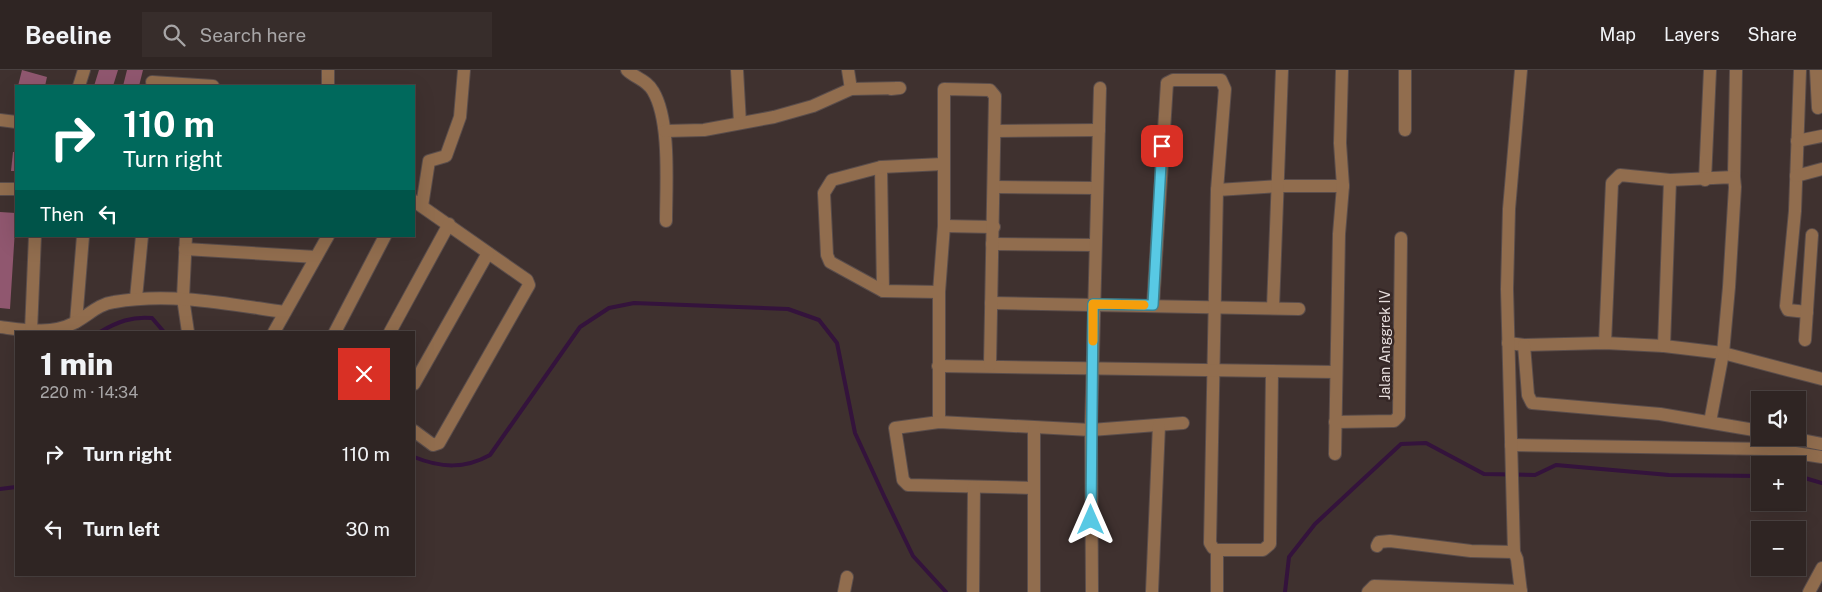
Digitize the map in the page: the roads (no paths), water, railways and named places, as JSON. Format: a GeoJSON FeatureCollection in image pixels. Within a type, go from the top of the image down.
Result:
{"type":"FeatureCollection","features":[{"type":"Feature","properties":{"kind":"street"},"geometry":{"type":"LineString","coordinates":[[79,85],[84,70]]}},
{"type":"Feature","properties":{"kind":"street"},"geometry":{"type":"LineString","coordinates":[[328,70],[328,85]]}},
{"type":"Feature","properties":{"kind":"street"},"geometry":{"type":"LineString","coordinates":[[415,432],[433,445],[439,443],[529,287],[527,280],[418,203],[430,161],[446,156],[451,137],[459,121],[464,70]]}},
{"type":"Feature","properties":{"kind":"street"},"geometry":{"type":"LineString","coordinates":[[627,70],[641,78],[654,92],[665,132],[666,221]]}},
{"type":"Feature","properties":{"kind":"street"},"geometry":{"type":"LineString","coordinates":[[737,70],[740,123]]}},
{"type":"Feature","properties":{"kind":"street"},"geometry":{"type":"LineString","coordinates":[[848,70],[851,89]]}},
{"type":"Feature","properties":{"kind":"street"},"geometry":{"type":"LineString","coordinates":[[1273,308],[1282,70]]}},
{"type":"Feature","properties":{"kind":"street"},"geometry":{"type":"LineString","coordinates":[[1335,454],[1339,234],[1343,186],[1340,143],[1342,70]]}},
{"type":"Feature","properties":{"kind":"street"},"geometry":{"type":"LineString","coordinates":[[1405,70],[1405,130]]}},
{"type":"Feature","properties":{"kind":"street"},"geometry":{"type":"LineString","coordinates":[[1368,592],[1374,586],[1521,592],[1517,558],[1514,552],[1506,289],[1509,209],[1521,70]]}},
{"type":"Feature","properties":{"kind":"street"},"geometry":{"type":"LineString","coordinates":[[1704,180],[1710,70]]}},
{"type":"Feature","properties":{"kind":"street"},"geometry":{"type":"LineString","coordinates":[[1710,422],[1722,353],[1730,287],[1735,181],[1736,70]]}},
{"type":"Feature","properties":{"kind":"street"},"geometry":{"type":"LineString","coordinates":[[1800,70],[1796,176],[1786,308],[1788,310],[1807,312]]}},
{"type":"Feature","properties":{"kind":"street"},"geometry":{"type":"LineString","coordinates":[[1798,110],[1820,108],[1816,70]]}},
{"type":"Feature","properties":{"kind":"street"},"geometry":{"type":"LineString","coordinates":[[152,79],[203,85]]}},
{"type":"Feature","properties":{"kind":"street"},"geometry":{"type":"LineString","coordinates":[[1153,305],[1166,87],[1170,82],[1216,80],[1224,83],[1216,190],[1212,370],[1210,543],[1212,548],[1217,550],[1263,550],[1270,544],[1272,371]]}},
{"type":"Feature","properties":{"kind":"street"},"geometry":{"type":"LineString","coordinates":[[665,132],[704,130],[774,117],[813,106],[851,89],[900,88],[891,89]]}},
{"type":"Feature","properties":{"kind":"street"},"geometry":{"type":"LineString","coordinates":[[1092,592],[1091,430],[1093,304],[1100,88]]}},
{"type":"Feature","properties":{"kind":"street"},"geometry":{"type":"LineString","coordinates":[[939,422],[939,292],[944,226],[944,89],[988,90],[994,92],[994,227],[992,244],[990,365]]}},
{"type":"Feature","properties":{"kind":"street"},"geometry":{"type":"LineString","coordinates":[[0,120],[15,122]]}},
{"type":"Feature","properties":{"kind":"street"},"geometry":{"type":"LineString","coordinates":[[995,131],[1099,130]]}},
{"type":"Feature","properties":{"kind":"street"},"geometry":{"type":"LineString","coordinates":[[1797,141],[1822,136]]}},
{"type":"Feature","properties":{"kind":"street"},"geometry":{"type":"LineString","coordinates":[[939,292],[883,291],[833,265],[828,258],[824,193],[832,180],[881,167],[943,164]]}},
{"type":"Feature","properties":{"kind":"street"},"geometry":{"type":"LineString","coordinates":[[881,167],[883,291]]}},
{"type":"Feature","properties":{"kind":"street"},"geometry":{"type":"LineString","coordinates":[[1796,176],[1822,169]]}},
{"type":"Feature","properties":{"kind":"street"},"geometry":{"type":"LineString","coordinates":[[1605,343],[1612,183],[1620,175],[1670,180],[1704,180],[1734,177]]}},
{"type":"Feature","properties":{"kind":"street"},"geometry":{"type":"LineString","coordinates":[[1664,346],[1670,180]]}},
{"type":"Feature","properties":{"kind":"street"},"geometry":{"type":"LineString","coordinates":[[1216,190],[1279,186],[1343,186]]}},
{"type":"Feature","properties":{"kind":"street"},"geometry":{"type":"LineString","coordinates":[[994,187],[1097,188]]}},
{"type":"Feature","properties":{"kind":"street"},"geometry":{"type":"LineString","coordinates":[[0,189],[15,190]]}},
{"type":"Feature","properties":{"kind":"street"},"geometry":{"type":"LineString","coordinates":[[391,331],[449,224]]}},
{"type":"Feature","properties":{"kind":"street"},"geometry":{"type":"LineString","coordinates":[[944,226],[994,227]]}},
{"type":"Feature","properties":{"kind":"street"},"geometry":{"type":"LineString","coordinates":[[1792,239],[1817,234],[1805,340]]}},
{"type":"Feature","properties":{"kind":"street"},"geometry":{"type":"LineString","coordinates":[[31,331],[35,237]]}},
{"type":"Feature","properties":{"kind":"street"},"geometry":{"type":"LineString","coordinates":[[76,322],[82,237]]}},
{"type":"Feature","properties":{"kind":"street"},"geometry":{"type":"LineString","coordinates":[[136,298],[142,237]]}},
{"type":"Feature","properties":{"kind":"street"},"geometry":{"type":"LineString","coordinates":[[274,331],[327,237]]}},
{"type":"Feature","properties":{"kind":"street"},"geometry":{"type":"LineString","coordinates":[[336,331],[384,237]]}},
{"type":"Feature","properties":{"kind":"street","name":"Jalan Anggrek IV"},"geometry":{"type":"LineString","coordinates":[[1336,422],[1394,421],[1399,416],[1400,238]]}},
{"type":"Feature","properties":{"kind":"street"},"geometry":{"type":"LineString","coordinates":[[188,331],[183,298],[185,243],[316,256]]}},
{"type":"Feature","properties":{"kind":"street"},"geometry":{"type":"LineString","coordinates":[[992,244],[1095,245]]}},
{"type":"Feature","properties":{"kind":"street"},"geometry":{"type":"LineString","coordinates":[[415,382],[488,253]]}},
{"type":"Feature","properties":{"kind":"street"},"geometry":{"type":"LineString","coordinates":[[0,327],[31,331],[59,330],[76,322],[102,305],[136,298],[183,298],[284,312]]}},
{"type":"Feature","properties":{"kind":"street"},"geometry":{"type":"LineString","coordinates":[[991,303],[1299,309]]}},
{"type":"Feature","properties":{"kind":"street"},"geometry":{"type":"LineString","coordinates":[[1508,342],[1524,345],[1605,343],[1664,346],[1722,353],[1822,379]]}},
{"type":"Feature","properties":{"kind":"street"},"geometry":{"type":"LineString","coordinates":[[1524,345],[1528,395],[1532,403],[1660,414],[1751,430]]}},
{"type":"Feature","properties":{"kind":"street"},"geometry":{"type":"LineString","coordinates":[[938,366],[990,365],[1336,372]]}},
{"type":"Feature","properties":{"kind":"street"},"geometry":{"type":"LineString","coordinates":[[1034,488],[911,486],[904,482],[896,427],[939,422],[1034,429],[1091,430],[1183,423]]}},
{"type":"Feature","properties":{"kind":"street"},"geometry":{"type":"LineString","coordinates":[[1152,592],[1159,425]]}},
{"type":"Feature","properties":{"kind":"street"},"geometry":{"type":"LineString","coordinates":[[1034,429],[1034,592]]}},
{"type":"Feature","properties":{"kind":"street"},"geometry":{"type":"LineString","coordinates":[[1806,441],[1822,444]]}},
{"type":"Feature","properties":{"kind":"street"},"geometry":{"type":"LineString","coordinates":[[1511,445],[1770,449],[1822,457]]}},
{"type":"Feature","properties":{"kind":"street"},"geometry":{"type":"LineString","coordinates":[[973,592],[974,487]]}},
{"type":"Feature","properties":{"kind":"street"},"geometry":{"type":"LineString","coordinates":[[1377,546],[1379,542],[1390,541],[1471,551],[1514,552]]}},
{"type":"Feature","properties":{"kind":"street"},"geometry":{"type":"LineString","coordinates":[[1217,550],[1217,592]]}},
{"type":"Feature","properties":{"kind":"street"},"geometry":{"type":"LineString","coordinates":[[1809,592],[1822,568]]}},
{"type":"Feature","properties":{"kind":"street"},"geometry":{"type":"LineString","coordinates":[[844,592],[847,576]]}},
{"type":"Feature","properties":{"kind":"waterway"},"geometry":{"type":"LineString","coordinates":[[415,457],[443,465],[462,465],[481,460],[490,455],[580,327],[609,308],[634,303],[788,309],[819,320],[837,343],[855,433],[913,556],[946,592]]}},
{"type":"Feature","properties":{"kind":"waterway"},"geometry":{"type":"LineString","coordinates":[[102,331],[112,325],[138,318],[152,318],[163,331]]}},
{"type":"Feature","properties":{"kind":"waterway"},"geometry":{"type":"LineString","coordinates":[[1285,592],[1289,557],[1315,524],[1401,444],[1426,443],[1484,474],[1535,475],[1556,465],[1669,475],[1751,476]]}},
{"type":"Feature","properties":{"kind":"waterway"},"geometry":{"type":"LineString","coordinates":[[1806,478],[1822,483]]}},
{"type":"Feature","properties":{"kind":"waterway"},"geometry":{"type":"LineString","coordinates":[[0,489],[15,487]]}}]}
